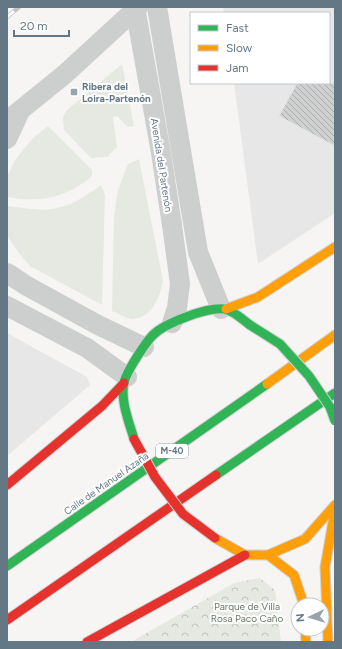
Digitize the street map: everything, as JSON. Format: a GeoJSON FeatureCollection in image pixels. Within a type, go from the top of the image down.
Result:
{"type":"FeatureCollection","features":[{"type":"Feature","properties":{"kind":"main road"},"geometry":{"type":"LineString","coordinates":[[7,485],[102,406],[125,380],[144,347],[154,334],[172,323],[196,314],[223,309],[258,297],[335,247]]}},
{"type":"Feature","properties":{"kind":"main road"},"geometry":{"type":"LineString","coordinates":[[223,309],[280,344],[309,376],[330,408],[335,421]]}},
{"type":"Feature","properties":{"kind":"main road","name":"Calle de Manuel Azaña"},"geometry":{"type":"LineString","coordinates":[[7,566],[335,335]]}},
{"type":"Feature","properties":{"kind":"main road"},"geometry":{"type":"LineString","coordinates":[[125,380],[125,410],[134,439],[155,478],[183,514],[215,538],[245,555],[268,556],[305,539],[335,505]]}},
{"type":"Feature","properties":{"kind":"main road"},"geometry":{"type":"LineString","coordinates":[[7,620],[335,393]]}},
{"type":"Feature","properties":{"kind":"main road"},"geometry":{"type":"LineString","coordinates":[[328,642],[325,567],[335,510]]}},
{"type":"Feature","properties":{"kind":"main road"},"geometry":{"type":"LineString","coordinates":[[87,642],[245,555]]}},
{"type":"Feature","properties":{"kind":"main road"},"geometry":{"type":"LineString","coordinates":[[268,556],[294,574],[301,597]]}},
{"type":"Feature","properties":{"kind":"street","name":"Avenida del Partenón"},"geometry":{"type":"LineString","coordinates":[[135,7],[161,153],[180,284],[177,308],[172,323]]}},
{"type":"Feature","properties":{"kind":"street"},"geometry":{"type":"LineString","coordinates":[[7,139],[14,116],[65,74],[138,7]]}},
{"type":"Feature","properties":{"kind":"street"},"geometry":{"type":"LineString","coordinates":[[158,7],[198,252],[223,309]]}},
{"type":"Feature","properties":{"kind":"street"},"geometry":{"type":"LineString","coordinates":[[7,273],[27,286],[98,325],[144,347]]}},
{"type":"Feature","properties":{"kind":"street"},"geometry":{"type":"LineString","coordinates":[[7,306],[86,348],[125,380]]}},
{"type":"Feature","properties":{"kind":"shaded area"},"geometry":{"type":"Polygon","coordinates":[[[223,7],[335,7],[335,213],[258,264],[234,84],[330,84],[330,12],[224,12],[223,7]]]}},
{"type":"Feature","properties":{"kind":"shaded area"},"geometry":{"type":"Polygon","coordinates":[[[7,333],[87,377],[90,385],[7,456],[7,333]]]}},
{"type":"Feature","properties":{"kind":"green space"},"geometry":{"type":"Polygon","coordinates":[[[122,64],[134,126],[128,127],[117,116],[113,117],[117,147],[107,157],[91,158],[64,130],[63,118],[66,111],[122,64]]]}},
{"type":"Feature","properties":{"kind":"green space"},"geometry":{"type":"Polygon","coordinates":[[[48,126],[92,170],[92,176],[73,189],[52,197],[41,199],[19,199],[7,197],[7,177],[15,160],[33,138],[48,126]]]}},
{"type":"Feature","properties":{"kind":"green space"},"geometry":{"type":"Polygon","coordinates":[[[139,159],[163,281],[160,293],[150,310],[140,318],[131,319],[112,311],[114,216],[118,190],[128,164],[139,159]]]}},
{"type":"Feature","properties":{"kind":"green space"},"geometry":{"type":"Polygon","coordinates":[[[101,185],[105,195],[102,305],[30,266],[19,253],[7,234],[7,206],[41,210],[58,208],[78,200],[101,185]]]}},
{"type":"Feature","properties":{"kind":"green space","name":"Parque de Villa Rosa Paco Caño"},"geometry":{"type":"Polygon","coordinates":[[[260,578],[275,590],[281,642],[131,642],[234,583],[260,578]]]}},
{"type":"Feature","properties":{"kind":"building"},"geometry":{"type":"Polygon","coordinates":[[[335,83],[335,146],[279,116],[296,84],[335,83]]]}},
{"type":"Feature","properties":{"kind":"railway"},"geometry":{"type":"LineString","coordinates":[[7,17],[19,7]]}},
{"type":"Feature","properties":{"kind":"traffic: fast"},"geometry":{"type":"LineString","coordinates":[[134,439],[124,403],[124,382],[137,357],[153,335],[176,321],[197,313],[217,309],[231,311],[250,325]]}},
{"type":"Feature","properties":{"kind":"traffic: fast"},"geometry":{"type":"LineString","coordinates":[[250,325],[280,344],[309,376],[330,407],[335,421]]}},
{"type":"Feature","properties":{"kind":"traffic: fast"},"geometry":{"type":"LineString","coordinates":[[7,566],[267,384]]}},
{"type":"Feature","properties":{"kind":"traffic: fast"},"geometry":{"type":"LineString","coordinates":[[216,475],[335,393]]}},
{"type":"Feature","properties":{"kind":"traffic: slow"},"geometry":{"type":"LineString","coordinates":[[226,309],[258,297],[335,247]]}},
{"type":"Feature","properties":{"kind":"traffic: slow"},"geometry":{"type":"LineString","coordinates":[[267,384],[335,335]]}},
{"type":"Feature","properties":{"kind":"traffic: slow"},"geometry":{"type":"LineString","coordinates":[[215,538],[245,555],[268,555],[305,539],[335,505]]}},
{"type":"Feature","properties":{"kind":"traffic: slow"},"geometry":{"type":"LineString","coordinates":[[328,642],[325,567],[335,510]]}},
{"type":"Feature","properties":{"kind":"traffic: slow"},"geometry":{"type":"LineString","coordinates":[[268,555],[294,575],[301,597]]}},
{"type":"Feature","properties":{"kind":"traffic: slow"},"geometry":{"type":"LineString","coordinates":[[306,637],[306,642]]}},
{"type":"Feature","properties":{"kind":"traffic: jam"},"geometry":{"type":"LineString","coordinates":[[7,485],[102,406],[124,383]]}},
{"type":"Feature","properties":{"kind":"traffic: jam"},"geometry":{"type":"LineString","coordinates":[[134,439],[155,477],[183,514],[215,538]]}},
{"type":"Feature","properties":{"kind":"traffic: jam"},"geometry":{"type":"LineString","coordinates":[[7,620],[216,475]]}},
{"type":"Feature","properties":{"kind":"traffic: jam"},"geometry":{"type":"LineString","coordinates":[[87,642],[245,555]]}},
{"type":"Feature","properties":{"kind":"place","name":"Ribera del Loira-Partenón"},"geometry":{"type":"Point","coordinates":[74,92]}}]}
